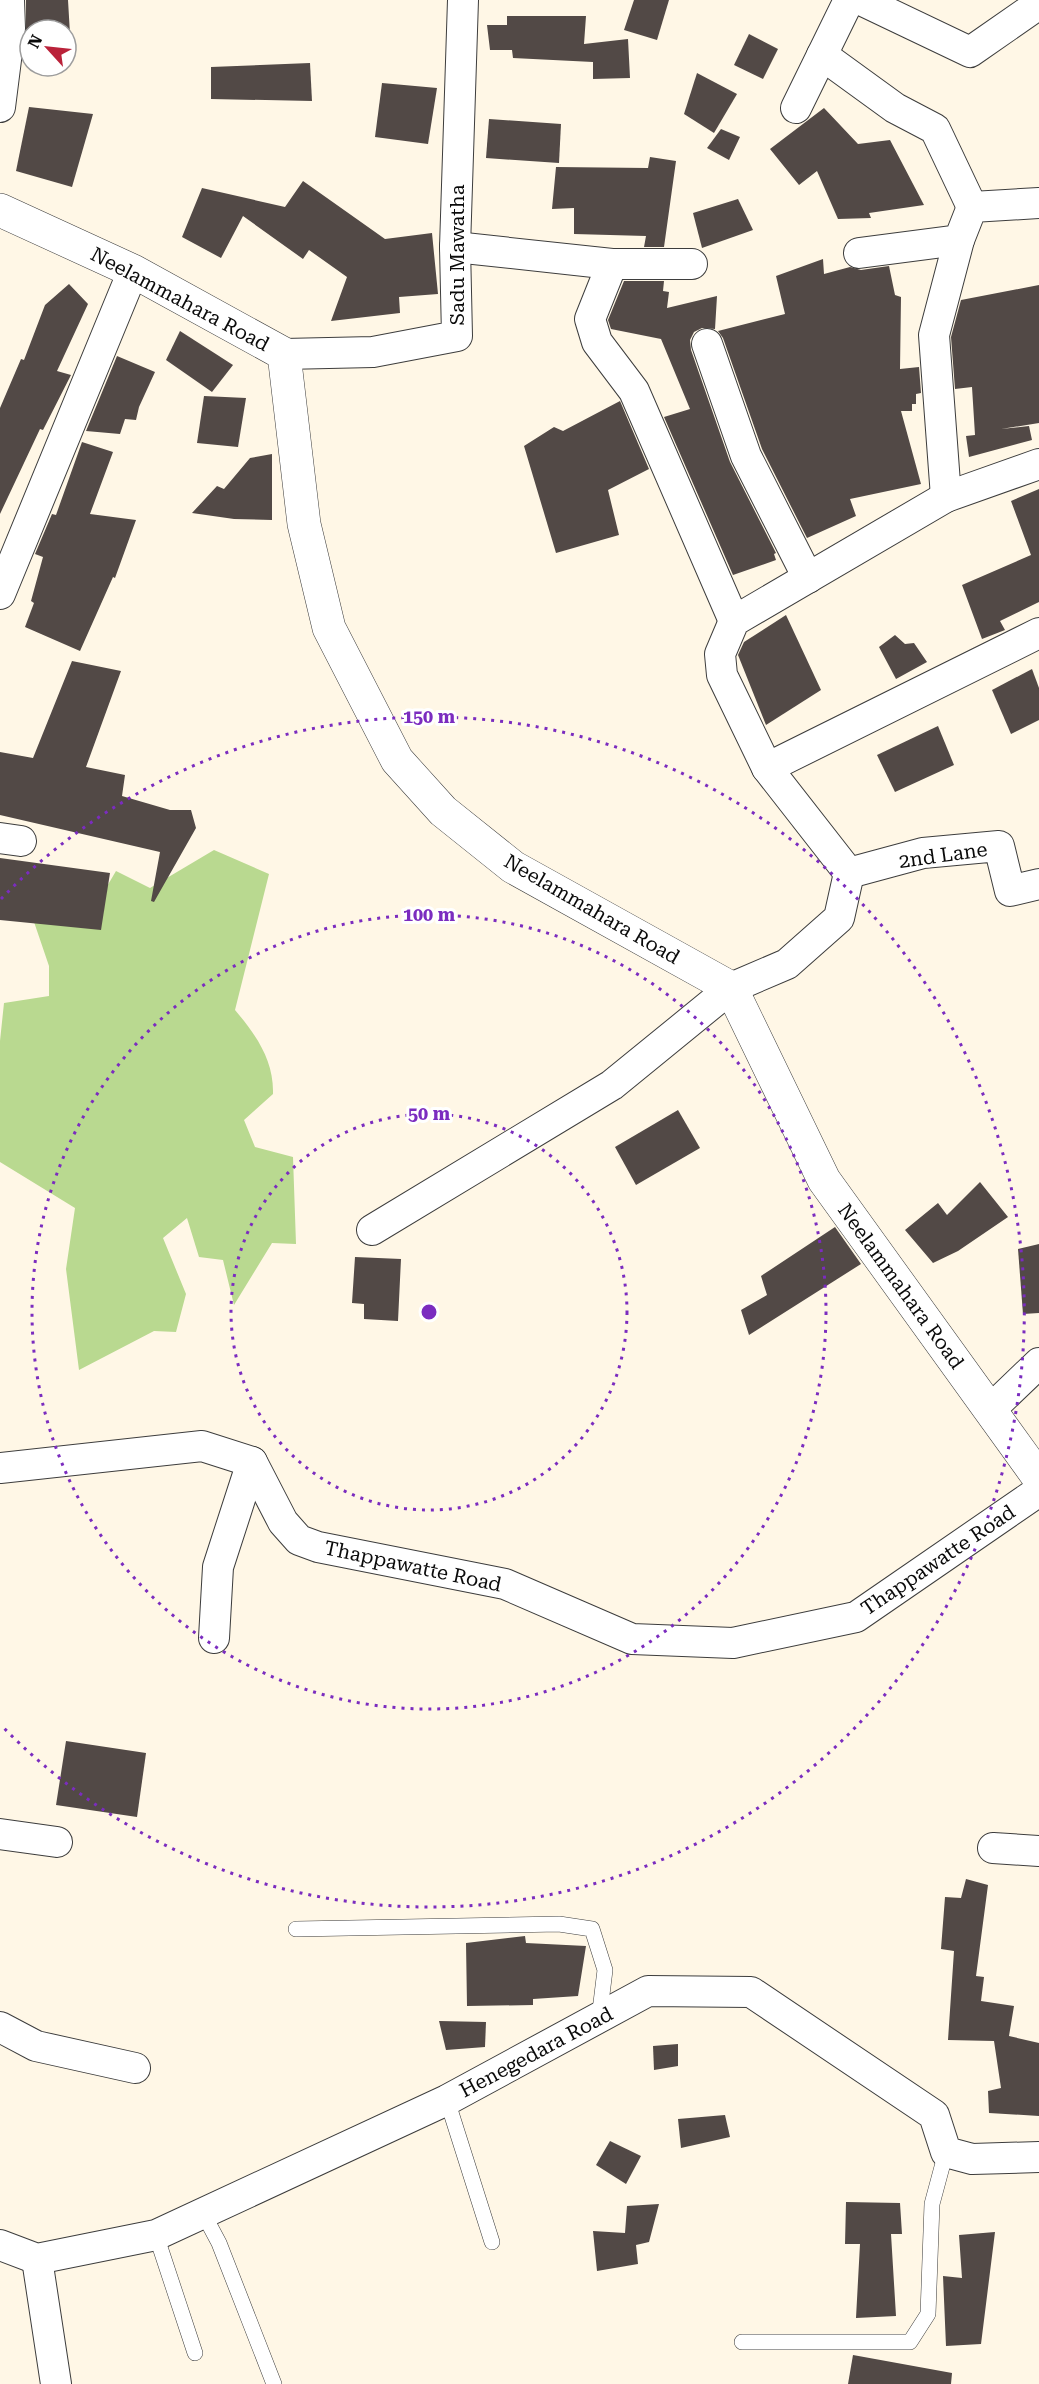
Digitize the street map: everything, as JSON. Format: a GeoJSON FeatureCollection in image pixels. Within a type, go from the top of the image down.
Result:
{"type":"FeatureCollection","features":[{"type":"Feature","properties":{"kind":"street"},"geometry":{"type":"LineString","coordinates":[[0,107],[10,28],[9,0]]}},
{"type":"Feature","properties":{"kind":"street","name":"Sadu Mawatha"},"geometry":{"type":"LineString","coordinates":[[284,354],[373,352],[458,336],[455,247],[463,0]]}},
{"type":"Feature","properties":{"kind":"street"},"geometry":{"type":"LineString","coordinates":[[796,108],[849,0]]}},
{"type":"Feature","properties":{"kind":"street"},"geometry":{"type":"LineString","coordinates":[[861,0],[970,52],[1039,4]]}},
{"type":"Feature","properties":{"kind":"street"},"geometry":{"type":"LineString","coordinates":[[822,55],[895,108],[935,129],[972,207],[959,240],[934,335],[946,497]]}},
{"type":"Feature","properties":{"kind":"street"},"geometry":{"type":"LineString","coordinates":[[972,207],[1039,203]]}},
{"type":"Feature","properties":{"kind":"street","name":"Neelammahara Road"},"geometry":{"type":"LineString","coordinates":[[0,210],[133,271],[284,354],[304,524],[329,628],[397,760],[443,811],[513,867],[731,988],[824,1180],[1039,1478]]}},
{"type":"Feature","properties":{"kind":"street"},"geometry":{"type":"LineString","coordinates":[[859,253],[959,240]]}},
{"type":"Feature","properties":{"kind":"street"},"geometry":{"type":"LineString","coordinates":[[455,247],[612,264],[692,264]]}},
{"type":"Feature","properties":{"kind":"street"},"geometry":{"type":"LineString","coordinates":[[612,264],[590,319],[597,342],[634,391],[734,621]]}},
{"type":"Feature","properties":{"kind":"street"},"geometry":{"type":"LineString","coordinates":[[0,594],[133,271]]}},
{"type":"Feature","properties":{"kind":"street"},"geometry":{"type":"LineString","coordinates":[[707,344],[746,456],[808,578]]}},
{"type":"Feature","properties":{"kind":"street"},"geometry":{"type":"LineString","coordinates":[[372,1230],[612,1085],[731,988],[787,964],[839,918],[849,873],[767,768],[722,675],[720,654],[734,621],[946,497],[1039,464]]}},
{"type":"Feature","properties":{"kind":"street"},"geometry":{"type":"LineString","coordinates":[[767,768],[1039,633]]}},
{"type":"Feature","properties":{"kind":"street","name":"2nd Lane"},"geometry":{"type":"LineString","coordinates":[[849,873],[923,853],[999,846],[1010,891],[1039,884]]}},
{"type":"Feature","properties":{"kind":"street"},"geometry":{"type":"LineString","coordinates":[[991,1409],[1039,1363]]}},
{"type":"Feature","properties":{"kind":"street"},"geometry":{"type":"LineString","coordinates":[[0,1468],[202,1446],[252,1462],[218,1567],[214,1638]]}},
{"type":"Feature","properties":{"kind":"street","name":"Thappawatte Road"},"geometry":{"type":"LineString","coordinates":[[252,1462],[283,1522],[299,1540],[318,1547],[505,1584],[632,1639],[733,1644],[856,1617],[1039,1491]]}},
{"type":"Feature","properties":{"kind":"street"},"geometry":{"type":"LineString","coordinates":[[0,1834],[57,1842]]}},
{"type":"Feature","properties":{"kind":"street"},"geometry":{"type":"LineString","coordinates":[[993,1848],[1039,1851]]}},
{"type":"Feature","properties":{"kind":"street","name":"Henegedara Road"},"geometry":{"type":"LineString","coordinates":[[37,2259],[156,2235],[447,2100],[648,1991],[751,1992],[934,2115],[946,2152]]}},
{"type":"Feature","properties":{"kind":"street"},"geometry":{"type":"LineString","coordinates":[[0,2027],[36,2046],[135,2068]]}},
{"type":"Feature","properties":{"kind":"street"},"geometry":{"type":"LineString","coordinates":[[946,2152],[972,2159],[1039,2157]]}},
{"type":"Feature","properties":{"kind":"street"},"geometry":{"type":"LineString","coordinates":[[0,2245],[37,2259],[56,2384]]}},
{"type":"Feature","properties":{"kind":"lane"},"geometry":{"type":"LineString","coordinates":[[296,1929],[559,1924],[592,1929],[605,1970],[599,2019]]}},
{"type":"Feature","properties":{"kind":"lane"},"geometry":{"type":"LineString","coordinates":[[447,2100],[492,2242]]}},
{"type":"Feature","properties":{"kind":"lane"},"geometry":{"type":"LineString","coordinates":[[742,2342],[910,2342],[928,2314],[932,2205],[946,2152]]}},
{"type":"Feature","properties":{"kind":"lane"},"geometry":{"type":"LineString","coordinates":[[203,2213],[219,2243],[274,2384]]}},
{"type":"Feature","properties":{"kind":"lane"},"geometry":{"type":"LineString","coordinates":[[156,2235],[195,2353]]}},
{"type":"Feature","properties":{"kind":"green space"},"geometry":{"type":"Polygon","coordinates":[[[214,850],[269,874],[235,1010],[257,1039],[267,1059],[273,1082],[273,1094],[244,1120],[255,1147],[293,1157],[296,1244],[272,1243],[234,1305],[223,1260],[199,1257],[187,1218],[163,1238],[186,1294],[176,1332],[154,1331],[79,1370],[66,1269],[75,1208],[0,1162],[0,1041],[4,1003],[49,996],[49,966],[33,919],[86,922],[116,871],[150,888],[214,850]]]}},
{"type":"Feature","properties":{"kind":"building"},"geometry":{"type":"Polygon","coordinates":[[[26,0],[68,0],[69,18],[26,18],[26,0]]]}},
{"type":"Feature","properties":{"kind":"building"},"geometry":{"type":"Polygon","coordinates":[[[634,0],[669,0],[657,40],[624,30],[634,0]]]}},
{"type":"Feature","properties":{"kind":"building"},"geometry":{"type":"Polygon","coordinates":[[[507,16],[586,16],[584,44],[628,39],[630,78],[593,79],[593,62],[513,58],[512,50],[490,50],[487,25],[507,25],[507,16]]]}},
{"type":"Feature","properties":{"kind":"building"},"geometry":{"type":"Polygon","coordinates":[[[749,34],[778,49],[763,79],[734,65],[749,34]]]}},
{"type":"Feature","properties":{"kind":"building"},"geometry":{"type":"Polygon","coordinates":[[[310,63],[312,101],[211,99],[211,67],[310,63]]]}},
{"type":"Feature","properties":{"kind":"building"},"geometry":{"type":"Polygon","coordinates":[[[697,73],[737,94],[714,133],[684,114],[697,73]]]}},
{"type":"Feature","properties":{"kind":"building"},"geometry":{"type":"Polygon","coordinates":[[[382,83],[437,88],[428,144],[375,137],[382,83]]]}},
{"type":"Feature","properties":{"kind":"building"},"geometry":{"type":"Polygon","coordinates":[[[29,107],[93,114],[72,187],[16,171],[29,107]]]}},
{"type":"Feature","properties":{"kind":"building"},"geometry":{"type":"Polygon","coordinates":[[[824,108],[858,144],[890,140],[924,205],[869,213],[871,218],[838,219],[817,171],[799,185],[770,149],[824,108]]]}},
{"type":"Feature","properties":{"kind":"building"},"geometry":{"type":"Polygon","coordinates":[[[489,119],[561,124],[559,163],[486,158],[489,119]]]}},
{"type":"Feature","properties":{"kind":"building"},"geometry":{"type":"Polygon","coordinates":[[[721,129],[740,137],[729,160],[707,148],[721,129]]]}},
{"type":"Feature","properties":{"kind":"building"},"geometry":{"type":"Polygon","coordinates":[[[650,157],[676,161],[664,247],[644,247],[646,236],[574,234],[574,208],[552,209],[556,167],[648,168],[650,157]]]}},
{"type":"Feature","properties":{"kind":"building"},"geometry":{"type":"Polygon","coordinates":[[[303,181],[385,239],[432,233],[438,294],[399,297],[400,313],[331,321],[347,277],[309,250],[303,259],[243,216],[221,258],[182,237],[202,188],[285,207],[303,181]]]}},
{"type":"Feature","properties":{"kind":"building"},"geometry":{"type":"Polygon","coordinates":[[[738,199],[753,230],[702,248],[693,213],[738,199]]]}},
{"type":"Feature","properties":{"kind":"building"},"geometry":{"type":"Polygon","coordinates":[[[823,259],[824,274],[850,267],[861,270],[889,266],[895,295],[901,297],[900,369],[919,367],[921,393],[916,394],[916,404],[912,404],[912,411],[901,411],[921,484],[850,499],[856,516],[807,538],[762,449],[723,338],[718,331],[785,314],[776,276],[823,259]]]}},
{"type":"Feature","properties":{"kind":"building"},"geometry":{"type":"Polygon","coordinates":[[[624,281],[664,281],[663,291],[669,292],[667,308],[717,296],[715,329],[702,328],[694,332],[690,340],[691,350],[730,462],[776,553],[774,554],[776,560],[733,575],[664,417],[690,409],[661,339],[611,329],[608,320],[624,281]]]}},
{"type":"Feature","properties":{"kind":"building"},"geometry":{"type":"Polygon","coordinates":[[[69,284],[88,304],[57,371],[71,375],[43,430],[40,429],[0,514],[0,408],[21,359],[24,360],[45,305],[69,284]]]}},
{"type":"Feature","properties":{"kind":"building"},"geometry":{"type":"Polygon","coordinates":[[[1039,285],[1039,423],[1001,429],[1029,426],[1032,440],[969,457],[966,436],[975,435],[972,387],[955,389],[951,337],[961,300],[1039,285]]]}},
{"type":"Feature","properties":{"kind":"building"},"geometry":{"type":"Polygon","coordinates":[[[180,331],[233,365],[212,392],[166,360],[180,331]]]}},
{"type":"Feature","properties":{"kind":"building"},"geometry":{"type":"Polygon","coordinates":[[[117,356],[155,372],[139,407],[136,420],[125,419],[120,434],[86,431],[117,356]]]}},
{"type":"Feature","properties":{"kind":"building"},"geometry":{"type":"Polygon","coordinates":[[[204,396],[246,398],[238,447],[197,443],[204,396]]]}},
{"type":"Feature","properties":{"kind":"building"},"geometry":{"type":"Polygon","coordinates":[[[620,401],[649,469],[608,490],[619,535],[556,553],[524,446],[554,427],[563,431],[620,401]]]}},
{"type":"Feature","properties":{"kind":"building"},"geometry":{"type":"Polygon","coordinates":[[[82,442],[113,452],[90,514],[136,520],[115,578],[113,577],[80,651],[25,627],[34,603],[31,601],[43,557],[35,554],[52,514],[56,515],[82,442]]]}},
{"type":"Feature","properties":{"kind":"building"},"geometry":{"type":"Polygon","coordinates":[[[272,454],[272,520],[234,519],[192,513],[217,486],[224,489],[250,458],[272,454]]]}},
{"type":"Feature","properties":{"kind":"building"},"geometry":{"type":"Polygon","coordinates":[[[1039,489],[1039,602],[1000,621],[1005,630],[982,639],[962,585],[1031,555],[1011,501],[1039,489]]]}},
{"type":"Feature","properties":{"kind":"building"},"geometry":{"type":"Polygon","coordinates":[[[786,615],[821,690],[766,725],[738,655],[744,642],[786,615]]]}},
{"type":"Feature","properties":{"kind":"building"},"geometry":{"type":"Polygon","coordinates":[[[895,635],[905,644],[914,643],[927,662],[896,679],[879,647],[895,635]]]}},
{"type":"Feature","properties":{"kind":"building"},"geometry":{"type":"Polygon","coordinates":[[[72,661],[121,671],[86,767],[125,775],[122,796],[170,810],[191,810],[196,828],[154,902],[151,901],[160,852],[0,815],[0,752],[33,758],[72,661]]]}},
{"type":"Feature","properties":{"kind":"building"},"geometry":{"type":"Polygon","coordinates":[[[1032,669],[1039,688],[1039,720],[1011,734],[992,690],[1032,669]]]}},
{"type":"Feature","properties":{"kind":"building"},"geometry":{"type":"Polygon","coordinates":[[[938,726],[954,765],[895,792],[877,755],[938,726]]]}},
{"type":"Feature","properties":{"kind":"building"},"geometry":{"type":"Polygon","coordinates":[[[0,858],[110,873],[101,930],[0,920],[0,858]]]}},
{"type":"Feature","properties":{"kind":"building"},"geometry":{"type":"Polygon","coordinates":[[[678,1110],[700,1148],[636,1185],[615,1147],[678,1110]]]}},
{"type":"Feature","properties":{"kind":"building"},"geometry":{"type":"Polygon","coordinates":[[[980,1182],[1008,1217],[958,1251],[933,1263],[905,1230],[938,1203],[947,1215],[980,1182]]]}},
{"type":"Feature","properties":{"kind":"building"},"geometry":{"type":"Polygon","coordinates":[[[835,1227],[861,1264],[749,1335],[741,1310],[767,1295],[761,1276],[835,1227]]]}},
{"type":"Feature","properties":{"kind":"building"},"geometry":{"type":"Polygon","coordinates":[[[1039,1244],[1039,1313],[1023,1314],[1018,1249],[1039,1244]]]}},
{"type":"Feature","properties":{"kind":"building"},"geometry":{"type":"Polygon","coordinates":[[[355,1257],[401,1259],[398,1321],[364,1319],[364,1304],[352,1303],[355,1257]]]}},
{"type":"Feature","properties":{"kind":"building"},"geometry":{"type":"Polygon","coordinates":[[[66,1741],[146,1753],[137,1817],[56,1805],[66,1741]]]}},
{"type":"Feature","properties":{"kind":"building"},"geometry":{"type":"Polygon","coordinates":[[[966,1879],[988,1885],[976,1976],[984,1977],[981,2001],[1014,2006],[1009,2036],[1039,2043],[1039,2116],[989,2113],[988,2091],[1001,2088],[994,2041],[948,2040],[954,1951],[941,1949],[945,1897],[961,1898],[966,1879]]]}},
{"type":"Feature","properties":{"kind":"building"},"geometry":{"type":"Polygon","coordinates":[[[525,1936],[526,1943],[586,1946],[578,1996],[533,1999],[533,2005],[467,2006],[466,1943],[525,1936]]]}},
{"type":"Feature","properties":{"kind":"building"},"geometry":{"type":"Polygon","coordinates":[[[439,2021],[486,2022],[485,2047],[446,2050],[439,2021]]]}},
{"type":"Feature","properties":{"kind":"building"},"geometry":{"type":"Polygon","coordinates":[[[678,2044],[678,2066],[654,2070],[653,2046],[678,2044]]]}},
{"type":"Feature","properties":{"kind":"building"},"geometry":{"type":"Polygon","coordinates":[[[725,2115],[730,2137],[681,2148],[678,2119],[725,2115]]]}},
{"type":"Feature","properties":{"kind":"building"},"geometry":{"type":"Polygon","coordinates":[[[610,2141],[641,2156],[626,2184],[596,2165],[610,2141]]]}},
{"type":"Feature","properties":{"kind":"building"},"geometry":{"type":"Polygon","coordinates":[[[846,2202],[900,2203],[902,2234],[891,2234],[896,2316],[856,2318],[860,2244],[845,2244],[846,2202]]]}},
{"type":"Feature","properties":{"kind":"building"},"geometry":{"type":"Polygon","coordinates":[[[659,2204],[649,2242],[636,2245],[638,2264],[597,2271],[593,2231],[625,2233],[627,2206],[659,2204]]]}},
{"type":"Feature","properties":{"kind":"building"},"geometry":{"type":"Polygon","coordinates":[[[995,2232],[981,2344],[946,2346],[943,2276],[962,2278],[959,2235],[995,2232]]]}},
{"type":"Feature","properties":{"kind":"building"},"geometry":{"type":"Polygon","coordinates":[[[853,2355],[952,2373],[951,2384],[848,2384],[853,2355]]]}}]}
